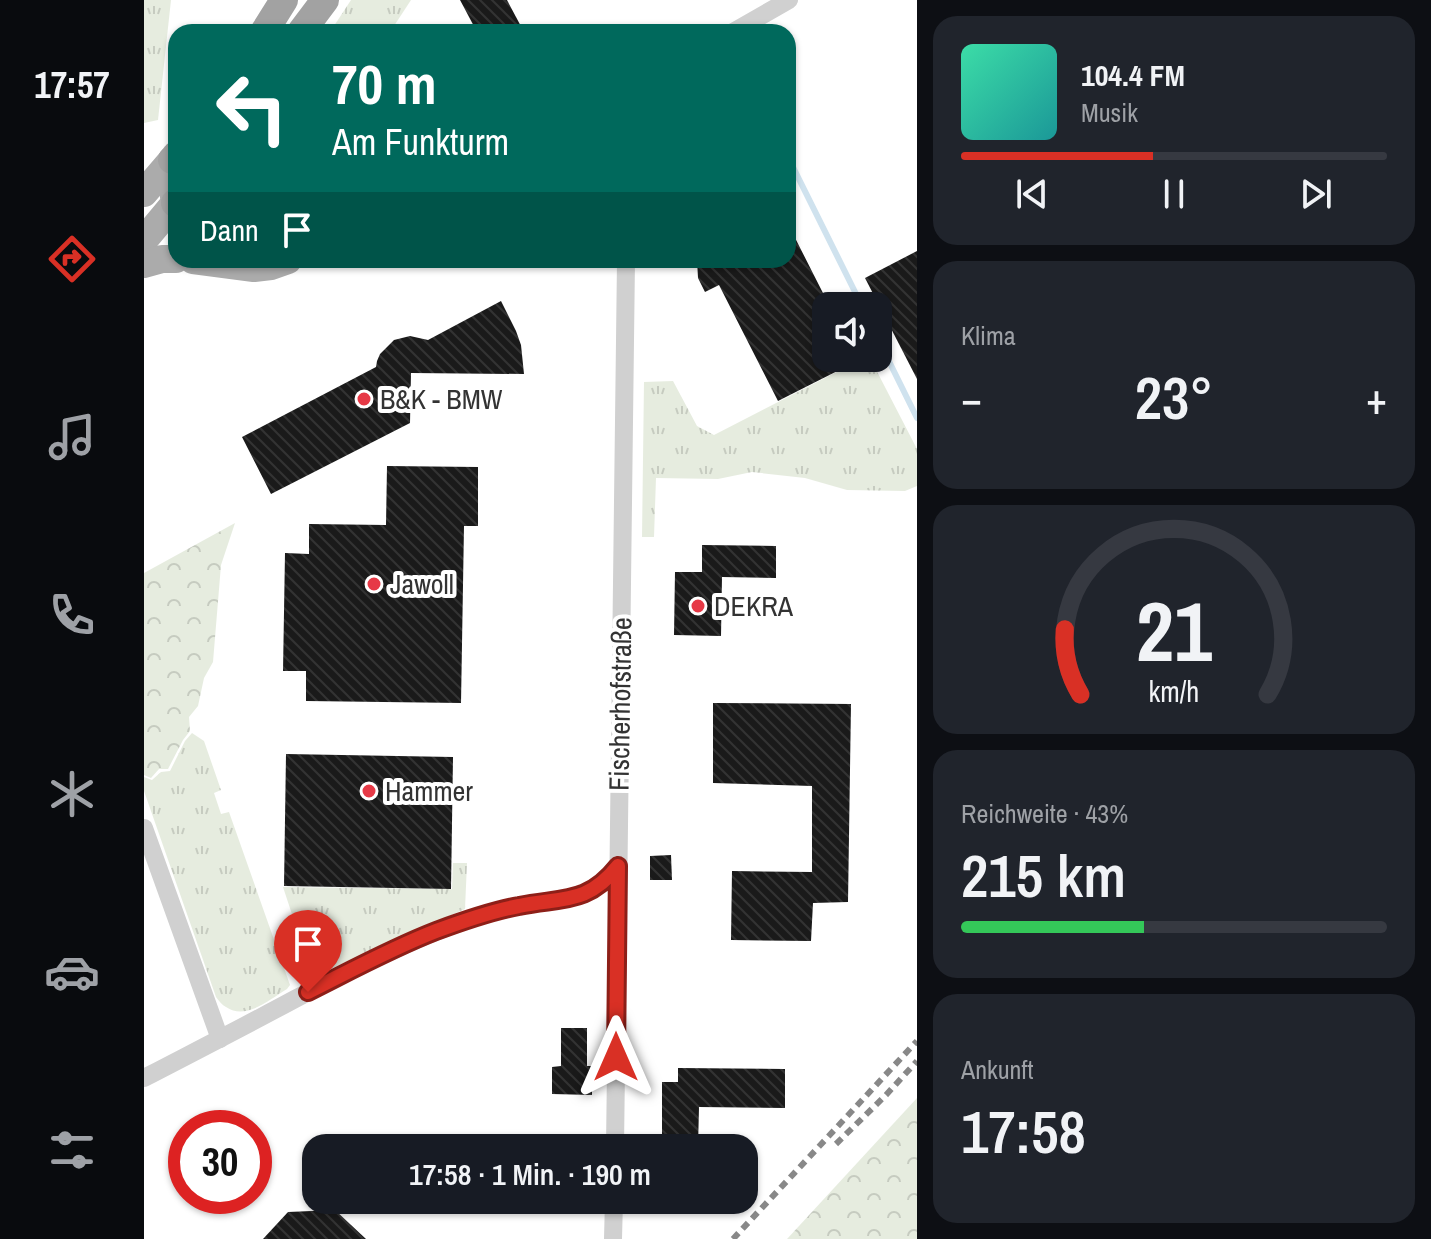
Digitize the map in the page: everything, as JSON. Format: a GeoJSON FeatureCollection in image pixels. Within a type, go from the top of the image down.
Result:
{"type":"FeatureCollection","features":[{"type":"Feature","properties":{"kind":"highway"},"geometry":{"type":"LineString","coordinates":[[269,24],[284,0]]}},
{"type":"Feature","properties":{"kind":"highway"},"geometry":{"type":"LineString","coordinates":[[307,24],[325,0]]}},
{"type":"Feature","properties":{"kind":"highway"},"geometry":{"type":"LineString","coordinates":[[312,24],[325,0]]}},
{"type":"Feature","properties":{"kind":"main road"},"geometry":{"type":"LineString","coordinates":[[144,193],[168,164]]}},
{"type":"Feature","properties":{"kind":"main road"},"geometry":{"type":"LineString","coordinates":[[144,206],[168,203]]}},
{"type":"Feature","properties":{"kind":"main road"},"geometry":{"type":"LineString","coordinates":[[144,240],[168,213]]}},
{"type":"Feature","properties":{"kind":"main road"},"geometry":{"type":"LineString","coordinates":[[144,264],[168,259]]}},
{"type":"Feature","properties":{"kind":"street"},"geometry":{"type":"LineString","coordinates":[[747,24],[789,0]]}},
{"type":"Feature","properties":{"kind":"street","name":"Fischerhofstraße"},"geometry":{"type":"LineString","coordinates":[[615,1134],[626,268]]}},
{"type":"Feature","properties":{"kind":"street"},"geometry":{"type":"LineString","coordinates":[[144,828],[220,1039]]}},
{"type":"Feature","properties":{"kind":"street"},"geometry":{"type":"LineString","coordinates":[[144,1078],[370,960],[435,931],[519,906],[576,897],[594,890],[618,866]]}},
{"type":"Feature","properties":{"kind":"street"},"geometry":{"type":"LineString","coordinates":[[613,1239],[614,1214]]}},
{"type":"Feature","properties":{"kind":"green space"},"geometry":{"type":"Polygon","coordinates":[[[144,0],[171,0],[158,120],[144,123],[144,0]]]}},
{"type":"Feature","properties":{"kind":"green space"},"geometry":{"type":"Polygon","coordinates":[[[351,0],[411,0],[395,24],[335,24],[351,0]]]}},
{"type":"Feature","properties":{"kind":"green space"},"geometry":{"type":"Polygon","coordinates":[[[837,372],[877,372],[917,449],[917,486],[905,491],[847,490],[805,478],[752,472],[718,479],[656,478],[654,537],[642,537],[644,382],[673,381],[697,426],[714,435],[837,372]]]}},
{"type":"Feature","properties":{"kind":"green space"},"geometry":{"type":"Polygon","coordinates":[[[235,523],[221,565],[213,662],[204,678],[198,706],[189,717],[190,731],[168,769],[159,769],[151,778],[144,775],[144,573],[235,523]]]}},
{"type":"Feature","properties":{"kind":"green space"},"geometry":{"type":"Polygon","coordinates":[[[192,733],[204,741],[221,790],[214,793],[221,814],[229,812],[290,985],[266,1003],[242,1012],[223,1005],[216,997],[144,791],[144,777],[152,780],[161,772],[170,771],[192,733]]]}},
{"type":"Feature","properties":{"kind":"green space"},"geometry":{"type":"Polygon","coordinates":[[[453,863],[467,863],[465,909],[319,974],[311,972],[283,887],[452,889],[453,863]]]}},
{"type":"Feature","properties":{"kind":"green space"},"geometry":{"type":"Polygon","coordinates":[[[917,1098],[917,1239],[787,1239],[917,1098]]]}},
{"type":"Feature","properties":{"kind":"building"},"geometry":{"type":"Polygon","coordinates":[[[460,0],[507,0],[520,24],[473,24],[460,0]]]}},
{"type":"Feature","properties":{"kind":"building"},"geometry":{"type":"Polygon","coordinates":[[[796,240],[822,292],[812,292],[812,372],[835,372],[778,401],[719,285],[705,292],[698,278],[697,268],[796,268],[796,240]]]}},
{"type":"Feature","properties":{"kind":"building"},"geometry":{"type":"Polygon","coordinates":[[[917,251],[917,379],[892,330],[892,292],[872,292],[865,278],[917,251]]]}},
{"type":"Feature","properties":{"kind":"building","name":"B&K - BMW"},"geometry":{"type":"Polygon","coordinates":[[[501,301],[521,345],[524,374],[411,373],[410,423],[271,494],[242,437],[376,367],[380,354],[394,340],[410,336],[428,340],[501,301]]]}},
{"type":"Feature","properties":{"kind":"building","name":"Jawoll"},"geometry":{"type":"Polygon","coordinates":[[[387,466],[478,467],[478,526],[464,526],[461,703],[306,701],[306,671],[283,671],[285,553],[309,554],[309,524],[386,525],[387,466]]]}},
{"type":"Feature","properties":{"kind":"building","name":"DEKRA"},"geometry":{"type":"Polygon","coordinates":[[[702,545],[776,546],[776,578],[722,577],[721,636],[674,635],[675,572],[702,572],[702,545]]]}},
{"type":"Feature","properties":{"kind":"building"},"geometry":{"type":"Polygon","coordinates":[[[713,703],[851,704],[848,902],[813,903],[811,941],[731,940],[732,871],[812,872],[812,786],[713,783],[713,703]]]}},
{"type":"Feature","properties":{"kind":"building","name":"Hammer"},"geometry":{"type":"Polygon","coordinates":[[[286,754],[453,757],[451,889],[284,886],[286,754]]]}},
{"type":"Feature","properties":{"kind":"building"},"geometry":{"type":"Polygon","coordinates":[[[671,855],[672,880],[650,880],[650,856],[671,855]]]}},
{"type":"Feature","properties":{"kind":"building"},"geometry":{"type":"Polygon","coordinates":[[[561,1028],[587,1028],[587,1066],[592,1066],[592,1095],[552,1094],[552,1067],[561,1066],[561,1028]]]}},
{"type":"Feature","properties":{"kind":"building"},"geometry":{"type":"Polygon","coordinates":[[[678,1068],[785,1069],[785,1108],[699,1107],[698,1134],[662,1134],[662,1082],[678,1082],[678,1068]]]}},
{"type":"Feature","properties":{"kind":"building"},"geometry":{"type":"Polygon","coordinates":[[[288,1212],[339,1214],[366,1239],[263,1239],[288,1212]]]}},
{"type":"Feature","properties":{"kind":"waterway"},"geometry":{"type":"LineString","coordinates":[[796,173],[855,292]]}},
{"type":"Feature","properties":{"kind":"waterway"},"geometry":{"type":"LineString","coordinates":[[892,367],[917,418]]}},
{"type":"Feature","properties":{"kind":"railway"},"geometry":{"type":"LineString","coordinates":[[733,1239],[917,1041]]}},
{"type":"Feature","properties":{"kind":"railway"},"geometry":{"type":"LineString","coordinates":[[836,1144],[917,1061]]}},
{"type":"Feature","properties":{"kind":"place","name":"B&K - BMW"},"geometry":{"type":"Point","coordinates":[364,399]}},
{"type":"Feature","properties":{"kind":"place","name":"Jawoll"},"geometry":{"type":"Point","coordinates":[374,584]}},
{"type":"Feature","properties":{"kind":"place","name":"DEKRA"},"geometry":{"type":"Point","coordinates":[698,606]}},
{"type":"Feature","properties":{"kind":"place","name":"Hammer"},"geometry":{"type":"Point","coordinates":[369,791]}},
{"type":"Feature","properties":{"kind":"route"},"geometry":{"type":"LineString","coordinates":[[308,992],[435,931],[519,906],[576,897],[594,890],[618,866],[616,1057]]}}]}
